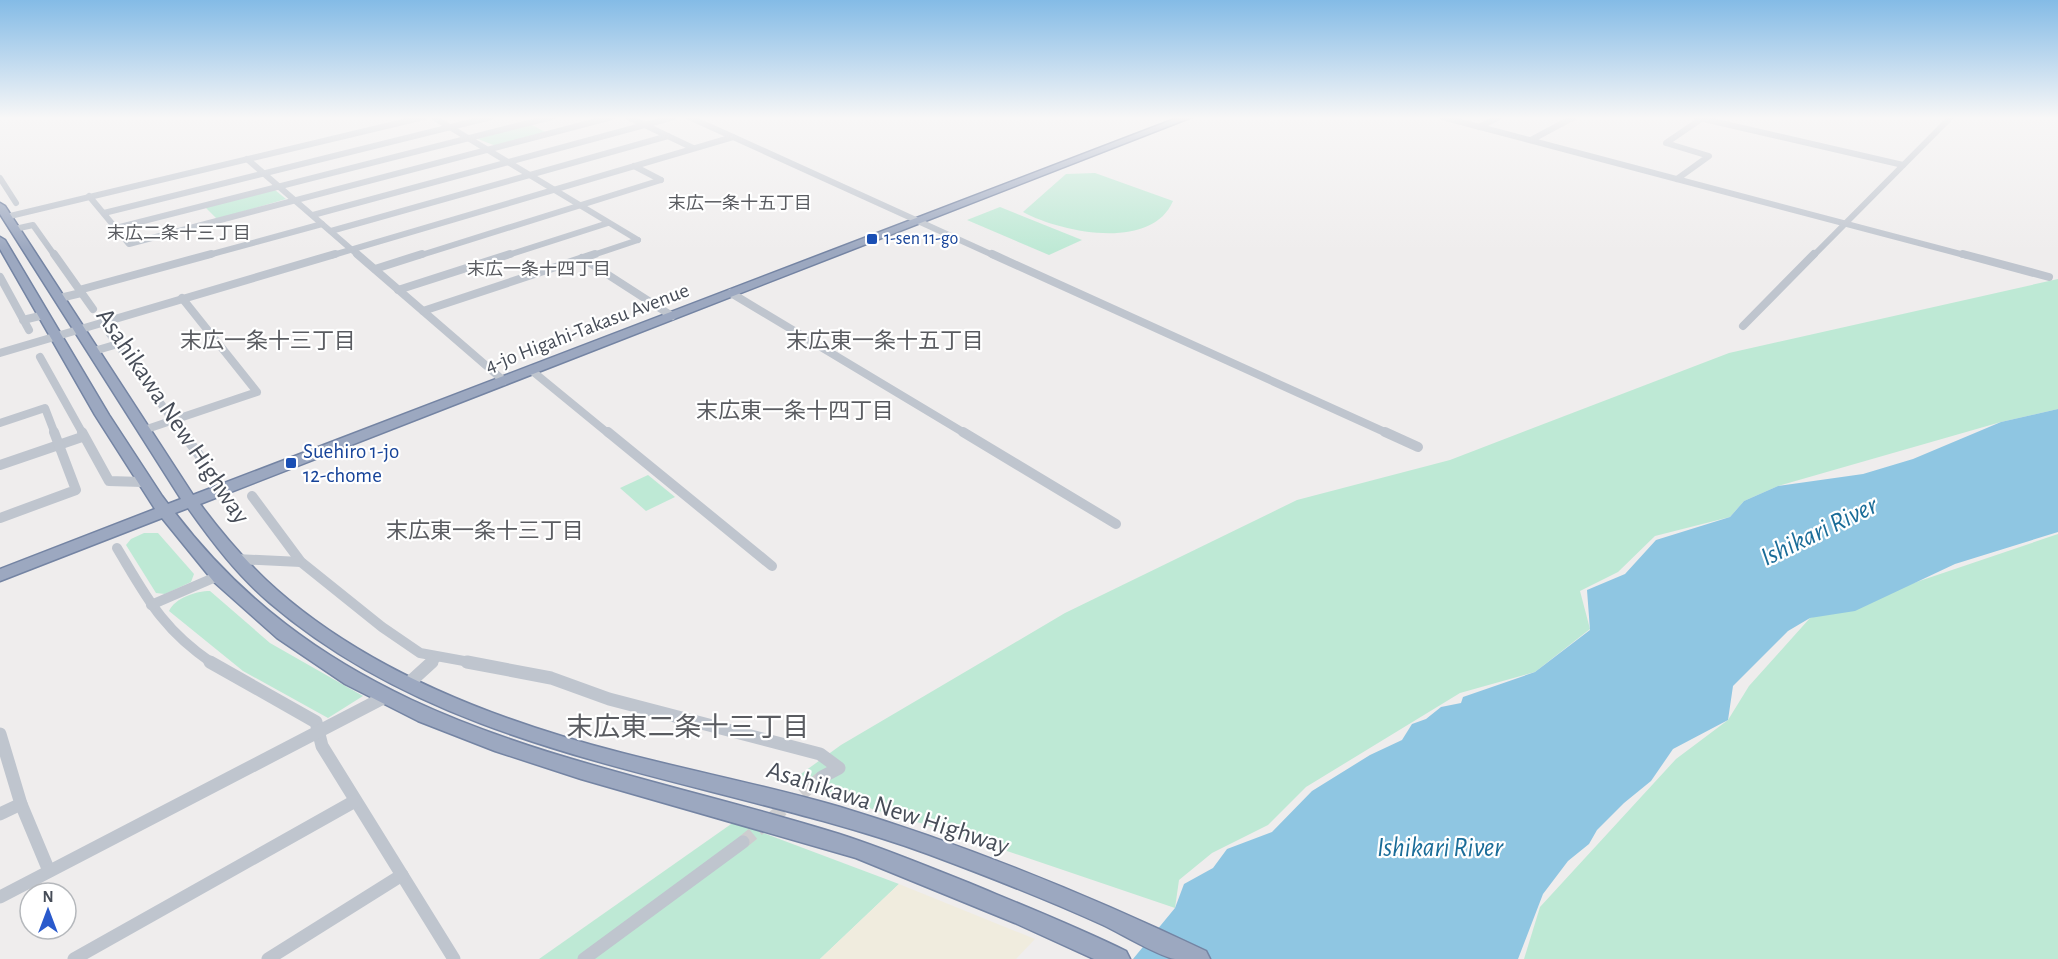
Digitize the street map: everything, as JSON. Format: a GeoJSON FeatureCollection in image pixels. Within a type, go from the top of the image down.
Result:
{"type":"FeatureCollection","features":[{"type":"Feature","properties":{"kind":"highway","name":"4-jo Higahi-Takasu Avenue"},"geometry":{"type":"LineString","coordinates":[[0,575],[1072,162]]}},
{"type":"Feature","properties":{"kind":"highway","name":"Asahikawa New Highway"},"geometry":{"type":"LineString","coordinates":[[9,209],[79,329],[190,502],[236,559],[292,612],[345,648],[409,683],[476,713],[590,752],[862,823],[1056,894],[1198,959]]}},
{"type":"Feature","properties":{"kind":"highway"},"geometry":{"type":"LineString","coordinates":[[1,242],[142,482],[164,512],[218,576],[276,628],[325,662],[385,697],[503,748],[562,768],[839,844],[1007,909],[1118,959]]}},
{"type":"Feature","properties":{"kind":"street"},"geometry":{"type":"LineString","coordinates":[[9,209],[89,196],[235,162]]}},
{"type":"Feature","properties":{"kind":"street"},"geometry":{"type":"LineString","coordinates":[[250,162],[504,381]]}},
{"type":"Feature","properties":{"kind":"street"},"geometry":{"type":"LineString","coordinates":[[104,213],[310,162]]}},
{"type":"Feature","properties":{"kind":"street"},"geometry":{"type":"LineString","coordinates":[[116,228],[375,162]]}},
{"type":"Feature","properties":{"kind":"street"},"geometry":{"type":"LineString","coordinates":[[89,196],[129,244],[443,162]]}},
{"type":"Feature","properties":{"kind":"street"},"geometry":{"type":"LineString","coordinates":[[313,215],[509,162],[638,240],[423,311]]}},
{"type":"Feature","properties":{"kind":"street"},"geometry":{"type":"LineString","coordinates":[[331,231],[578,162]]}},
{"type":"Feature","properties":{"kind":"street"},"geometry":{"type":"LineString","coordinates":[[0,353],[648,162]]}},
{"type":"Feature","properties":{"kind":"street"},"geometry":{"type":"LineString","coordinates":[[788,162],[1418,447]]}},
{"type":"Feature","properties":{"kind":"street"},"geometry":{"type":"LineString","coordinates":[[1612,162],[2049,277]]}},
{"type":"Feature","properties":{"kind":"street"},"geometry":{"type":"LineString","coordinates":[[1677,179],[1702,162]]}},
{"type":"Feature","properties":{"kind":"street"},"geometry":{"type":"LineString","coordinates":[[1889,162],[1903,165]]}},
{"type":"Feature","properties":{"kind":"street"},"geometry":{"type":"LineString","coordinates":[[1743,326],[1906,162]]}},
{"type":"Feature","properties":{"kind":"street"},"geometry":{"type":"LineString","coordinates":[[375,269],[661,180],[634,166]]}},
{"type":"Feature","properties":{"kind":"street"},"geometry":{"type":"LineString","coordinates":[[0,178],[9,209]]}},
{"type":"Feature","properties":{"kind":"street"},"geometry":{"type":"LineString","coordinates":[[0,193],[9,209],[33,225],[93,309]]}},
{"type":"Feature","properties":{"kind":"street"},"geometry":{"type":"LineString","coordinates":[[398,290],[608,223]]}},
{"type":"Feature","properties":{"kind":"street"},"geometry":{"type":"LineString","coordinates":[[60,298],[322,224]]}},
{"type":"Feature","properties":{"kind":"street"},"geometry":{"type":"LineString","coordinates":[[582,258],[672,316]]}},
{"type":"Feature","properties":{"kind":"street"},"geometry":{"type":"LineString","coordinates":[[0,277],[29,330]]}},
{"type":"Feature","properties":{"kind":"street"},"geometry":{"type":"LineString","coordinates":[[731,293],[1116,524]]}},
{"type":"Feature","properties":{"kind":"street"},"geometry":{"type":"LineString","coordinates":[[144,430],[257,392],[182,298]]}},
{"type":"Feature","properties":{"kind":"street"},"geometry":{"type":"LineString","coordinates":[[23,320],[44,315]]}},
{"type":"Feature","properties":{"kind":"street"},"geometry":{"type":"LineString","coordinates":[[110,334],[205,463]]}},
{"type":"Feature","properties":{"kind":"street"},"geometry":{"type":"LineString","coordinates":[[94,351],[118,344]]}},
{"type":"Feature","properties":{"kind":"street"},"geometry":{"type":"LineString","coordinates":[[40,357],[82,437],[109,482],[142,482]]}},
{"type":"Feature","properties":{"kind":"street"},"geometry":{"type":"LineString","coordinates":[[531,370],[772,566]]}},
{"type":"Feature","properties":{"kind":"street"},"geometry":{"type":"LineString","coordinates":[[0,423],[45,408],[76,490],[0,518]]}},
{"type":"Feature","properties":{"kind":"street"},"geometry":{"type":"LineString","coordinates":[[0,465],[82,437]]}},
{"type":"Feature","properties":{"kind":"street"},"geometry":{"type":"LineString","coordinates":[[252,496],[301,562],[382,627],[420,653],[551,678],[609,699],[820,754],[839,768],[822,777]]}},
{"type":"Feature","properties":{"kind":"street"},"geometry":{"type":"LineString","coordinates":[[117,548],[157,615],[197,651],[235,678],[316,722],[322,746],[454,959]]}},
{"type":"Feature","properties":{"kind":"street"},"geometry":{"type":"LineString","coordinates":[[236,559],[301,562]]}},
{"type":"Feature","properties":{"kind":"street"},"geometry":{"type":"LineString","coordinates":[[151,605],[218,576]]}},
{"type":"Feature","properties":{"kind":"street"},"geometry":{"type":"LineString","coordinates":[[409,683],[437,657]]}},
{"type":"Feature","properties":{"kind":"street"},"geometry":{"type":"LineString","coordinates":[[0,897],[385,697]]}},
{"type":"Feature","properties":{"kind":"street"},"geometry":{"type":"LineString","coordinates":[[1,739],[21,804],[49,871]]}},
{"type":"Feature","properties":{"kind":"street"},"geometry":{"type":"LineString","coordinates":[[74,959],[355,801]]}},
{"type":"Feature","properties":{"kind":"street"},"geometry":{"type":"LineString","coordinates":[[0,814],[21,804]]}},
{"type":"Feature","properties":{"kind":"street"},"geometry":{"type":"LineString","coordinates":[[584,959],[743,842]]}},
{"type":"Feature","properties":{"kind":"street"},"geometry":{"type":"LineString","coordinates":[[268,959],[402,875]]}},
{"type":"Feature","properties":{"kind":"green space"},"geometry":{"type":"Polygon","coordinates":[[[1095,173],[1173,201],[1162,217],[1145,227],[1126,232],[1081,231],[1059,226],[1023,212],[1066,174],[1095,173]]]}},
{"type":"Feature","properties":{"kind":"green space"},"geometry":{"type":"Polygon","coordinates":[[[275,190],[286,199],[217,219],[205,207],[275,190]]]}},
{"type":"Feature","properties":{"kind":"green space"},"geometry":{"type":"Polygon","coordinates":[[[1000,207],[1082,240],[1049,255],[967,220],[1000,207]]]}},
{"type":"Feature","properties":{"kind":"green space"},"geometry":{"type":"Polygon","coordinates":[[[2058,279],[2058,409],[2001,422],[1778,486],[1744,501],[1730,517],[1655,536],[1618,572],[1580,591],[1590,629],[1535,672],[1460,693],[1306,787],[1268,825],[1212,853],[1179,880],[1175,908],[951,832],[787,784],[841,745],[1065,613],[1297,500],[1450,460],[1729,353],[2058,279]]]}},
{"type":"Feature","properties":{"kind":"green space"},"geometry":{"type":"Polygon","coordinates":[[[648,475],[675,497],[646,511],[620,488],[648,475]]]}},
{"type":"Feature","properties":{"kind":"green space"},"geometry":{"type":"Polygon","coordinates":[[[144,533],[158,533],[194,574],[191,582],[165,594],[156,593],[126,545],[131,539],[144,533]]]}},
{"type":"Feature","properties":{"kind":"green space"},"geometry":{"type":"Polygon","coordinates":[[[2058,534],[2058,959],[1524,959],[1540,907],[1676,759],[1728,720],[1749,686],[1810,618],[2058,534]]]}},
{"type":"Feature","properties":{"kind":"green space"},"geometry":{"type":"Polygon","coordinates":[[[210,591],[270,643],[363,696],[328,718],[243,671],[169,611],[176,602],[186,596],[210,591]]]}},
{"type":"Feature","properties":{"kind":"green space"},"geometry":{"type":"Polygon","coordinates":[[[734,822],[899,884],[820,959],[539,959],[734,822]]]}},
{"type":"Feature","properties":{"kind":"sand"},"geometry":{"type":"Polygon","coordinates":[[[899,884],[1035,939],[1016,959],[820,959],[899,884]]]}},
{"type":"Feature","properties":{"kind":"water","name":"Ishikari River"},"geometry":{"type":"Polygon","coordinates":[[[2058,409],[2058,532],[1955,564],[1855,611],[1810,618],[1788,631],[1733,686],[1728,720],[1673,749],[1651,781],[1624,803],[1597,830],[1589,844],[1568,861],[1543,894],[1518,959],[1133,959],[1175,908],[1184,884],[1213,868],[1227,849],[1272,832],[1312,791],[1370,755],[1402,740],[1412,724],[1426,719],[1441,707],[1461,703],[1463,697],[1535,672],[1590,630],[1587,590],[1625,574],[1656,540],[1730,517],[1744,501],[1778,486],[1863,474],[1913,459],[2001,422],[2058,409]]]}},
{"type":"Feature","properties":{"kind":"tunnel"},"geometry":{"type":"LineString","coordinates":[[743,842],[822,777]]}},
{"type":"Feature","properties":{"kind":"place","name":"1-sen 11-go"},"geometry":{"type":"Point","coordinates":[872,239]}},
{"type":"Feature","properties":{"kind":"place","name":"Suehiro 1-jo 12-chome"},"geometry":{"type":"Point","coordinates":[291,463]}},
{"type":"Feature","properties":{"kind":"district","name":"末広一条十五丁目"},"geometry":{"type":"Point","coordinates":[740,204]}},
{"type":"Feature","properties":{"kind":"district","name":"末広二条十三丁目"},"geometry":{"type":"Point","coordinates":[179,234]}},
{"type":"Feature","properties":{"kind":"district","name":"末広一条十四丁目"},"geometry":{"type":"Point","coordinates":[539,270]}},
{"type":"Feature","properties":{"kind":"district","name":"末広一条十三丁目"},"geometry":{"type":"Point","coordinates":[268,341]}},
{"type":"Feature","properties":{"kind":"district","name":"末広東一条十五丁目"},"geometry":{"type":"Point","coordinates":[885,341]}},
{"type":"Feature","properties":{"kind":"district","name":"末広東一条十四丁目"},"geometry":{"type":"Point","coordinates":[795,411]}},
{"type":"Feature","properties":{"kind":"district","name":"末広東一条十三丁目"},"geometry":{"type":"Point","coordinates":[485,531]}},
{"type":"Feature","properties":{"kind":"district","name":"末広東二条十三丁目"},"geometry":{"type":"Point","coordinates":[688,727]}}]}
